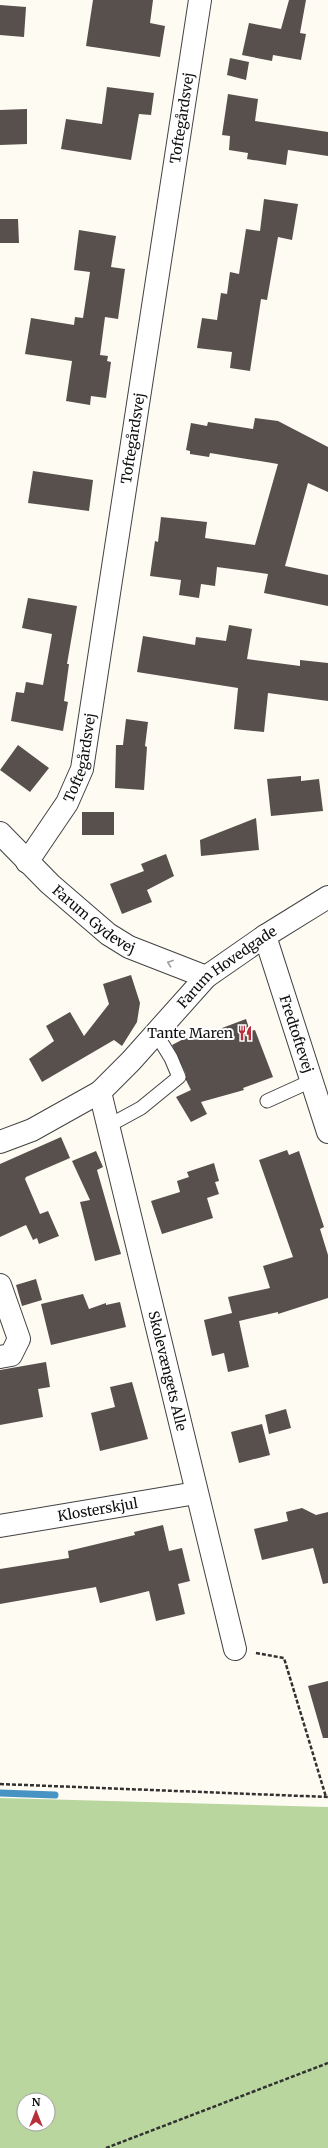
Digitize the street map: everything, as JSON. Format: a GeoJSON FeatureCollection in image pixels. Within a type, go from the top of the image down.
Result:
{"type":"FeatureCollection","features":[{"type":"Feature","properties":{"kind":"street","name":"Toftegårdsvej"},"geometry":{"type":"LineString","coordinates":[[27,862],[67,802],[82,769],[200,0]]}},
{"type":"Feature","properties":{"kind":"street","name":"Farum Gydevej"},"geometry":{"type":"LineString","coordinates":[[0,833],[50,884],[108,934],[129,947],[206,977]]}},
{"type":"Feature","properties":{"kind":"street","name":"Farum Hovedgade"},"geometry":{"type":"LineString","coordinates":[[0,1142],[32,1130],[100,1092],[131,1061],[155,1032],[206,977],[266,936],[328,897]]}},
{"type":"Feature","properties":{"kind":"street","name":"Fredtoftevej"},"geometry":{"type":"LineString","coordinates":[[266,936],[328,1132]]}},
{"type":"Feature","properties":{"kind":"street","name":"Skolevængets Alle"},"geometry":{"type":"LineString","coordinates":[[100,1092],[235,1649]]}},
{"type":"Feature","properties":{"kind":"street"},"geometry":{"type":"LineString","coordinates":[[0,1286],[18,1339],[11,1355],[0,1357]]}},
{"type":"Feature","properties":{"kind":"street","name":"Klosterskjul"},"geometry":{"type":"LineString","coordinates":[[0,1526],[196,1493]]}},
{"type":"Feature","properties":{"kind":"lane"},"geometry":{"type":"LineString","coordinates":[[108,1126],[141,1108],[179,1077],[171,1058],[155,1032]]}},
{"type":"Feature","properties":{"kind":"lane"},"geometry":{"type":"LineString","coordinates":[[267,1101],[311,1081]]}},
{"type":"Feature","properties":{"kind":"path"},"geometry":{"type":"LineString","coordinates":[[0,1784],[327,1797],[284,1658],[235,1649]]}},
{"type":"Feature","properties":{"kind":"path"},"geometry":{"type":"LineString","coordinates":[[106,2148],[328,2063]]}},
{"type":"Feature","properties":{"kind":"green space"},"geometry":{"type":"Polygon","coordinates":[[[0,1798],[328,1807],[328,2148],[0,2148],[0,1798]]]}},
{"type":"Feature","properties":{"kind":"building"},"geometry":{"type":"Polygon","coordinates":[[[93,0],[153,0],[150,23],[165,26],[160,57],[86,46],[93,0]]]}},
{"type":"Feature","properties":{"kind":"building"},"geometry":{"type":"Polygon","coordinates":[[[289,0],[306,0],[300,33],[306,34],[301,60],[273,55],[272,61],[242,55],[249,23],[281,29],[289,0]]]}},
{"type":"Feature","properties":{"kind":"building"},"geometry":{"type":"Polygon","coordinates":[[[0,5],[26,7],[24,37],[0,35],[0,5]]]}},
{"type":"Feature","properties":{"kind":"building"},"geometry":{"type":"Polygon","coordinates":[[[230,58],[249,62],[246,80],[227,75],[230,58]]]}},
{"type":"Feature","properties":{"kind":"building"},"geometry":{"type":"Polygon","coordinates":[[[107,87],[154,93],[151,115],[139,114],[131,160],[61,149],[66,119],[102,124],[107,87]]]}},
{"type":"Feature","properties":{"kind":"building"},"geometry":{"type":"Polygon","coordinates":[[[228,94],[258,99],[255,121],[328,132],[328,156],[288,150],[286,165],[247,159],[248,153],[229,150],[230,136],[222,135],[228,94]]]}},
{"type":"Feature","properties":{"kind":"building"},"geometry":{"type":"Polygon","coordinates":[[[27,109],[27,144],[0,145],[0,110],[27,109]]]}},
{"type":"Feature","properties":{"kind":"building"},"geometry":{"type":"Polygon","coordinates":[[[264,199],[298,204],[292,240],[278,237],[267,300],[261,299],[250,371],[230,368],[232,352],[197,348],[202,318],[217,320],[221,293],[227,294],[230,272],[239,274],[246,229],[260,231],[264,199]]]}},
{"type":"Feature","properties":{"kind":"building"},"geometry":{"type":"Polygon","coordinates":[[[0,219],[18,219],[19,243],[0,243],[0,219]]]}},
{"type":"Feature","properties":{"kind":"building"},"geometry":{"type":"Polygon","coordinates":[[[79,230],[116,236],[111,267],[125,269],[118,319],[105,317],[100,355],[108,356],[107,361],[111,362],[106,398],[91,396],[90,405],[66,401],[72,361],[25,354],[31,318],[74,325],[75,317],[83,318],[90,272],[74,270],[79,230]]]}},
{"type":"Feature","properties":{"kind":"building"},"geometry":{"type":"Polygon","coordinates":[[[255,418],[278,421],[328,447],[328,492],[308,483],[285,566],[328,575],[328,606],[264,593],[268,574],[217,567],[215,586],[201,584],[199,598],[179,595],[181,580],[150,576],[155,541],[158,542],[161,517],[207,522],[205,538],[255,545],[278,464],[210,453],[209,457],[190,454],[190,451],[186,450],[191,423],[207,426],[208,422],[253,429],[255,418]]]}},
{"type":"Feature","properties":{"kind":"building"},"geometry":{"type":"Polygon","coordinates":[[[33,471],[93,480],[89,511],[28,503],[33,471]]]}},
{"type":"Feature","properties":{"kind":"building"},"geometry":{"type":"Polygon","coordinates":[[[28,598],[77,606],[67,664],[69,664],[64,701],[68,702],[63,731],[11,721],[16,692],[24,693],[26,682],[43,685],[52,634],[22,628],[28,598]]]}},
{"type":"Feature","properties":{"kind":"building"},"geometry":{"type":"Polygon","coordinates":[[[229,625],[252,629],[247,659],[300,666],[300,660],[328,663],[328,701],[268,693],[264,732],[234,729],[238,688],[137,672],[143,636],[195,645],[196,637],[226,641],[229,625]]]}},
{"type":"Feature","properties":{"kind":"building"},"geometry":{"type":"Polygon","coordinates":[[[126,719],[148,722],[145,746],[147,747],[144,790],[115,788],[116,745],[123,745],[126,719]]]}},
{"type":"Feature","properties":{"kind":"building"},"geometry":{"type":"Polygon","coordinates":[[[18,745],[49,768],[30,792],[0,770],[18,745]]]}},
{"type":"Feature","properties":{"kind":"building"},"geometry":{"type":"Polygon","coordinates":[[[301,776],[301,781],[319,779],[323,811],[271,816],[267,779],[301,776]]]}},
{"type":"Feature","properties":{"kind":"building"},"geometry":{"type":"Polygon","coordinates":[[[82,812],[114,812],[114,835],[82,835],[82,812]]]}},
{"type":"Feature","properties":{"kind":"building"},"geometry":{"type":"Polygon","coordinates":[[[256,818],[259,850],[201,856],[200,840],[256,818]]]}},
{"type":"Feature","properties":{"kind":"building"},"geometry":{"type":"Polygon","coordinates":[[[166,854],[174,876],[147,890],[152,902],[122,914],[110,884],[144,871],[141,864],[166,854]]]}},
{"type":"Feature","properties":{"kind":"building"},"geometry":{"type":"Polygon","coordinates":[[[131,975],[140,1003],[137,1022],[122,1046],[114,1040],[42,1082],[29,1059],[54,1041],[46,1026],[70,1012],[84,1036],[109,1004],[103,984],[131,975]]]}},
{"type":"Feature","properties":{"kind":"building"},"geometry":{"type":"Polygon","coordinates":[[[246,1019],[250,1031],[255,1030],[273,1077],[243,1088],[244,1090],[201,1102],[207,1114],[191,1122],[176,1097],[191,1090],[186,1080],[186,1074],[172,1045],[195,1033],[198,1037],[246,1019]]]}},
{"type":"Feature","properties":{"kind":"building"},"geometry":{"type":"Polygon","coordinates":[[[61,1137],[70,1158],[26,1177],[25,1179],[40,1214],[48,1211],[59,1236],[39,1244],[37,1238],[33,1240],[26,1225],[0,1237],[0,1164],[61,1137]]]}},
{"type":"Feature","properties":{"kind":"building"},"geometry":{"type":"Polygon","coordinates":[[[287,1150],[289,1155],[299,1151],[324,1227],[320,1229],[328,1255],[328,1298],[278,1314],[278,1312],[239,1321],[249,1367],[228,1372],[224,1353],[212,1356],[204,1320],[232,1313],[228,1297],[270,1288],[263,1266],[293,1257],[259,1160],[287,1150]]]}},
{"type":"Feature","properties":{"kind":"building"},"geometry":{"type":"Polygon","coordinates":[[[96,1151],[103,1167],[97,1170],[121,1254],[95,1261],[80,1202],[90,1200],[72,1161],[96,1151]]]}},
{"type":"Feature","properties":{"kind":"building"},"geometry":{"type":"Polygon","coordinates":[[[214,1163],[219,1181],[215,1182],[219,1194],[207,1198],[213,1218],[162,1234],[151,1201],[180,1192],[177,1181],[189,1177],[187,1172],[214,1163]]]}},
{"type":"Feature","properties":{"kind":"building"},"geometry":{"type":"Polygon","coordinates":[[[36,1279],[42,1300],[22,1306],[16,1285],[36,1279]]]}},
{"type":"Feature","properties":{"kind":"building"},"geometry":{"type":"Polygon","coordinates":[[[83,1294],[89,1309],[106,1303],[106,1305],[120,1302],[126,1327],[51,1345],[41,1304],[83,1294]]]}},
{"type":"Feature","properties":{"kind":"building"},"geometry":{"type":"Polygon","coordinates":[[[46,1362],[50,1387],[38,1389],[43,1417],[0,1425],[0,1370],[46,1362]]]}},
{"type":"Feature","properties":{"kind":"building"},"geometry":{"type":"Polygon","coordinates":[[[132,1382],[148,1439],[100,1451],[91,1413],[115,1407],[110,1387],[132,1382]]]}},
{"type":"Feature","properties":{"kind":"building"},"geometry":{"type":"Polygon","coordinates":[[[286,1409],[291,1428],[269,1434],[265,1415],[286,1409]]]}},
{"type":"Feature","properties":{"kind":"building"},"geometry":{"type":"Polygon","coordinates":[[[262,1424],[270,1455],[239,1463],[231,1432],[262,1424]]]}},
{"type":"Feature","properties":{"kind":"building"},"geometry":{"type":"Polygon","coordinates":[[[302,1508],[316,1515],[328,1512],[328,1583],[323,1584],[313,1548],[262,1560],[254,1529],[288,1521],[286,1512],[302,1508]]]}},
{"type":"Feature","properties":{"kind":"building"},"geometry":{"type":"Polygon","coordinates":[[[163,1525],[169,1551],[182,1548],[190,1581],[178,1584],[185,1614],[156,1621],[149,1591],[100,1603],[96,1587],[0,1604],[0,1569],[69,1558],[68,1551],[135,1535],[134,1532],[163,1525]]]}},
{"type":"Feature","properties":{"kind":"building"},"geometry":{"type":"Polygon","coordinates":[[[328,1681],[328,1738],[323,1738],[308,1686],[328,1681]]]}},
{"type":"Feature","properties":{"kind":"waterway"},"geometry":{"type":"LineString","coordinates":[[0,1793],[55,1795]]}},
{"type":"Feature","properties":{"kind":"place","name":"Tante Maren"},"geometry":{"type":"Point","coordinates":[245,1033]}}]}
